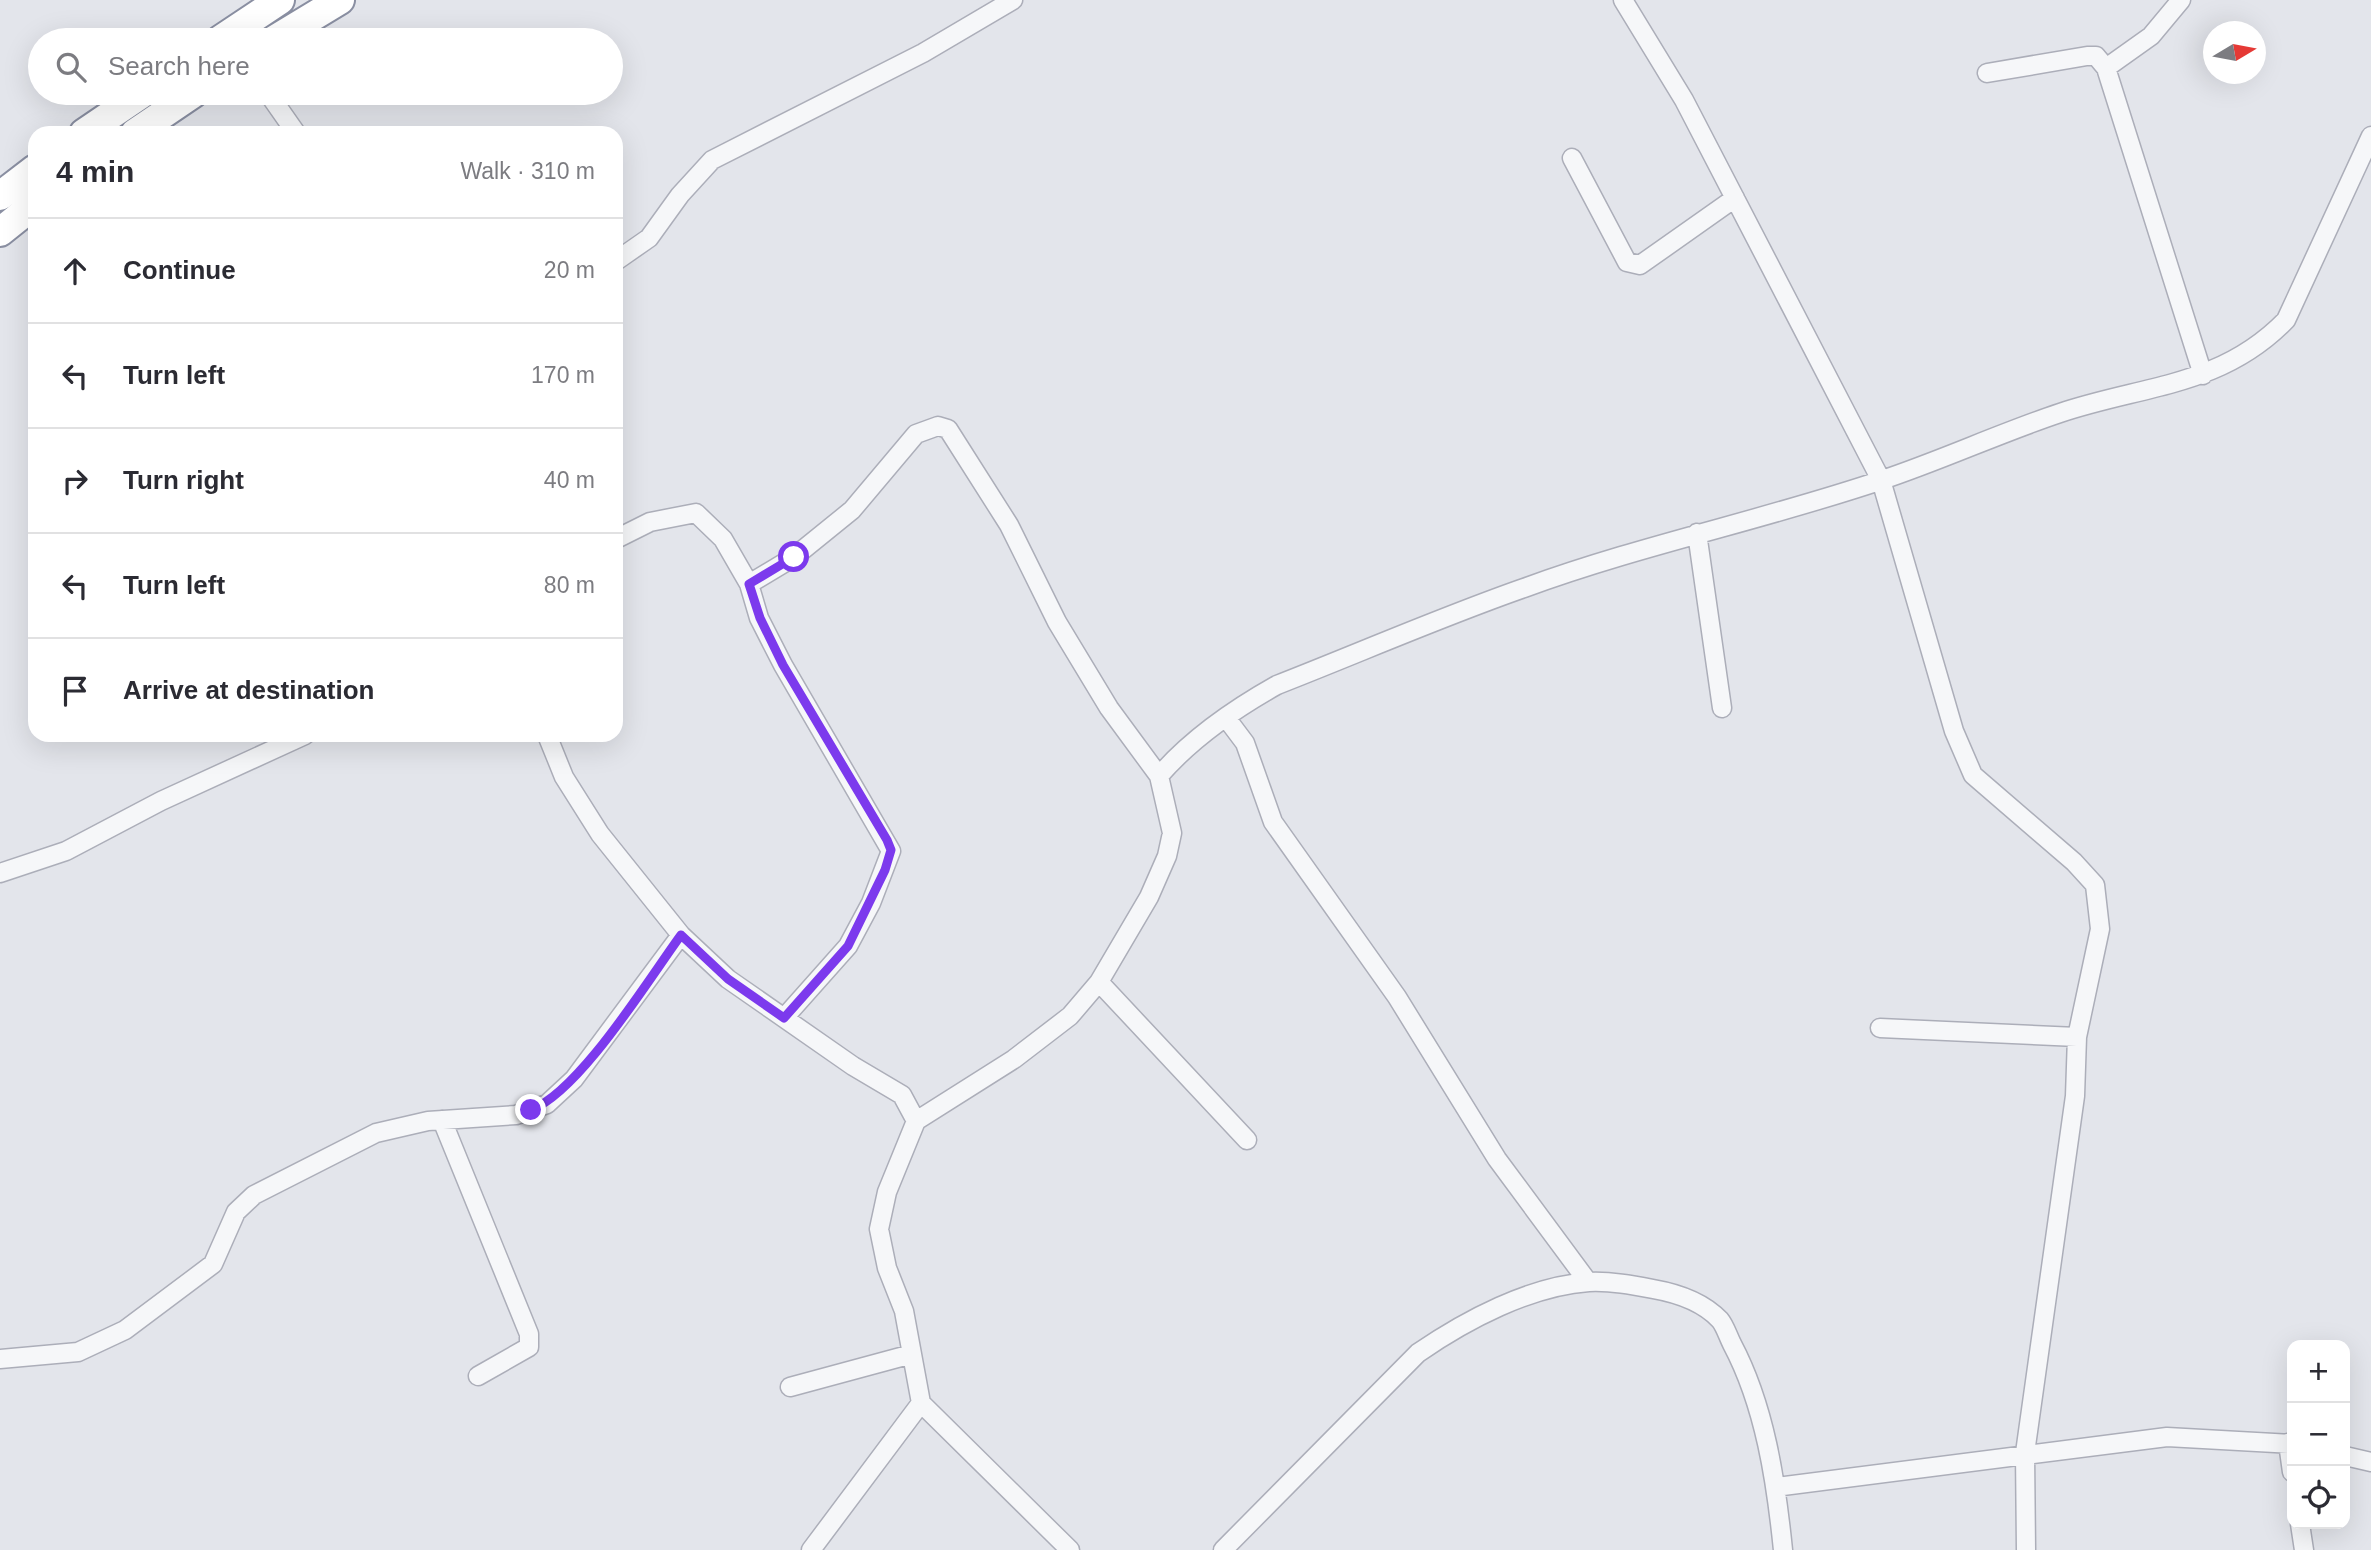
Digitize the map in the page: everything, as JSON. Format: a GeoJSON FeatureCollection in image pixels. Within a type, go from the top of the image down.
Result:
{"type":"FeatureCollection","features":[{"type":"Feature","properties":{"kind":"highway"},"geometry":{"type":"LineString","coordinates":[[238,28],[280,0]]}},
{"type":"Feature","properties":{"kind":"highway"},"geometry":{"type":"LineString","coordinates":[[294,28],[340,0]]}},
{"type":"Feature","properties":{"kind":"highway"},"geometry":{"type":"LineString","coordinates":[[94,126],[125,105]]}},
{"type":"Feature","properties":{"kind":"highway"},"geometry":{"type":"LineString","coordinates":[[145,126],[176,105]]}},
{"type":"Feature","properties":{"kind":"highway"},"geometry":{"type":"LineString","coordinates":[[0,196],[28,174]]}},
{"type":"Feature","properties":{"kind":"highway"},"geometry":{"type":"LineString","coordinates":[[0,232],[28,210]]}},
{"type":"Feature","properties":{"kind":"street"},"geometry":{"type":"LineString","coordinates":[[623,256],[649,237],[680,195],[712,160],[923,53],[1013,0]]}},
{"type":"Feature","properties":{"kind":"street"},"geometry":{"type":"LineString","coordinates":[[1623,0],[1684,100],[1881,480],[1954,731],[1973,775],[2074,862],[2095,886],[2100,929],[2077,1037],[2075,1096],[2025,1453],[2026,1550]]}},
{"type":"Feature","properties":{"kind":"street"},"geometry":{"type":"LineString","coordinates":[[2106,68],[2151,36],[2181,0]]}},
{"type":"Feature","properties":{"kind":"street"},"geometry":{"type":"LineString","coordinates":[[1987,73],[2087,56],[2096,56],[2106,68],[2203,375]]}},
{"type":"Feature","properties":{"kind":"street"},"geometry":{"type":"LineString","coordinates":[[276,105],[291,126]]}},
{"type":"Feature","properties":{"kind":"street"},"geometry":{"type":"LineString","coordinates":[[1159,776],[1172,761],[1277,685],[1524,587],[1881,480],[2060,413],[2203,375],[2234,363],[2263,344],[2286,320],[2371,136]]}},
{"type":"Feature","properties":{"kind":"street"},"geometry":{"type":"LineString","coordinates":[[1572,158],[1627,262],[1640,265],[1735,198]]}},
{"type":"Feature","properties":{"kind":"street"},"geometry":{"type":"LineString","coordinates":[[749,584],[794,557],[852,510],[916,433],[938,426],[948,429],[1009,525],[1057,622],[1109,708],[1159,776],[1172,833],[1167,856],[1149,897],[1099,982],[1070,1016],[1023,1052],[916,1121],[887,1192],[879,1229],[887,1268],[904,1311],[921,1403],[1070,1550]]}},
{"type":"Feature","properties":{"kind":"street"},"geometry":{"type":"LineString","coordinates":[[623,536],[650,522],[696,513],[723,539],[749,584],[760,618],[783,665],[891,850],[871,903],[848,946],[784,1018]]}},
{"type":"Feature","properties":{"kind":"street"},"geometry":{"type":"LineString","coordinates":[[1697,533],[1722,708]]}},
{"type":"Feature","properties":{"kind":"street"},"geometry":{"type":"LineString","coordinates":[[1227,719],[1245,743],[1273,822],[1397,997],[1497,1158],[1588,1282]]}},
{"type":"Feature","properties":{"kind":"street"},"geometry":{"type":"LineString","coordinates":[[0,873],[66,851],[161,801],[290,742]]}},
{"type":"Feature","properties":{"kind":"street"},"geometry":{"type":"LineString","coordinates":[[550,742],[564,777],[600,834],[681,935],[728,979],[853,1066],[902,1095],[916,1121]]}},
{"type":"Feature","properties":{"kind":"street"},"geometry":{"type":"LineString","coordinates":[[0,1359],[78,1352],[125,1331],[213,1264],[236,1212],[254,1195],[376,1133],[442,1120],[516,1115],[547,1104],[574,1079],[681,935]]}},
{"type":"Feature","properties":{"kind":"street"},"geometry":{"type":"LineString","coordinates":[[1099,982],[1247,1140]]}},
{"type":"Feature","properties":{"kind":"street"},"geometry":{"type":"LineString","coordinates":[[1880,1028],[2077,1037]]}},
{"type":"Feature","properties":{"kind":"street"},"geometry":{"type":"LineString","coordinates":[[442,1120],[529,1334],[529,1347],[478,1376]]}},
{"type":"Feature","properties":{"kind":"street"},"geometry":{"type":"LineString","coordinates":[[1223,1550],[1418,1353],[1447,1334],[1500,1309],[1545,1292],[1588,1282],[1622,1283],[1662,1290],[1692,1300],[1720,1321],[1742,1361],[1756,1402],[1776,1487],[1783,1550]]}},
{"type":"Feature","properties":{"kind":"street"},"geometry":{"type":"LineString","coordinates":[[790,1387],[912,1354]]}},
{"type":"Feature","properties":{"kind":"street"},"geometry":{"type":"LineString","coordinates":[[811,1550],[921,1403]]}},
{"type":"Feature","properties":{"kind":"street"},"geometry":{"type":"LineString","coordinates":[[1776,1487],[2025,1453],[2167,1437],[2287,1443]]}},
{"type":"Feature","properties":{"kind":"street"},"geometry":{"type":"LineString","coordinates":[[2350,1457],[2371,1462]]}},
{"type":"Feature","properties":{"kind":"street"},"geometry":{"type":"LineString","coordinates":[[2301,1529],[2304,1550]]}},
{"type":"Feature","properties":{"kind":"route"},"geometry":{"type":"LineString","coordinates":[[531,1110],[547,1104],[574,1079],[681,935],[728,979],[784,1018],[848,946],[871,903],[891,850],[783,665],[760,618],[749,584],[757,582],[794,557]]}}]}
